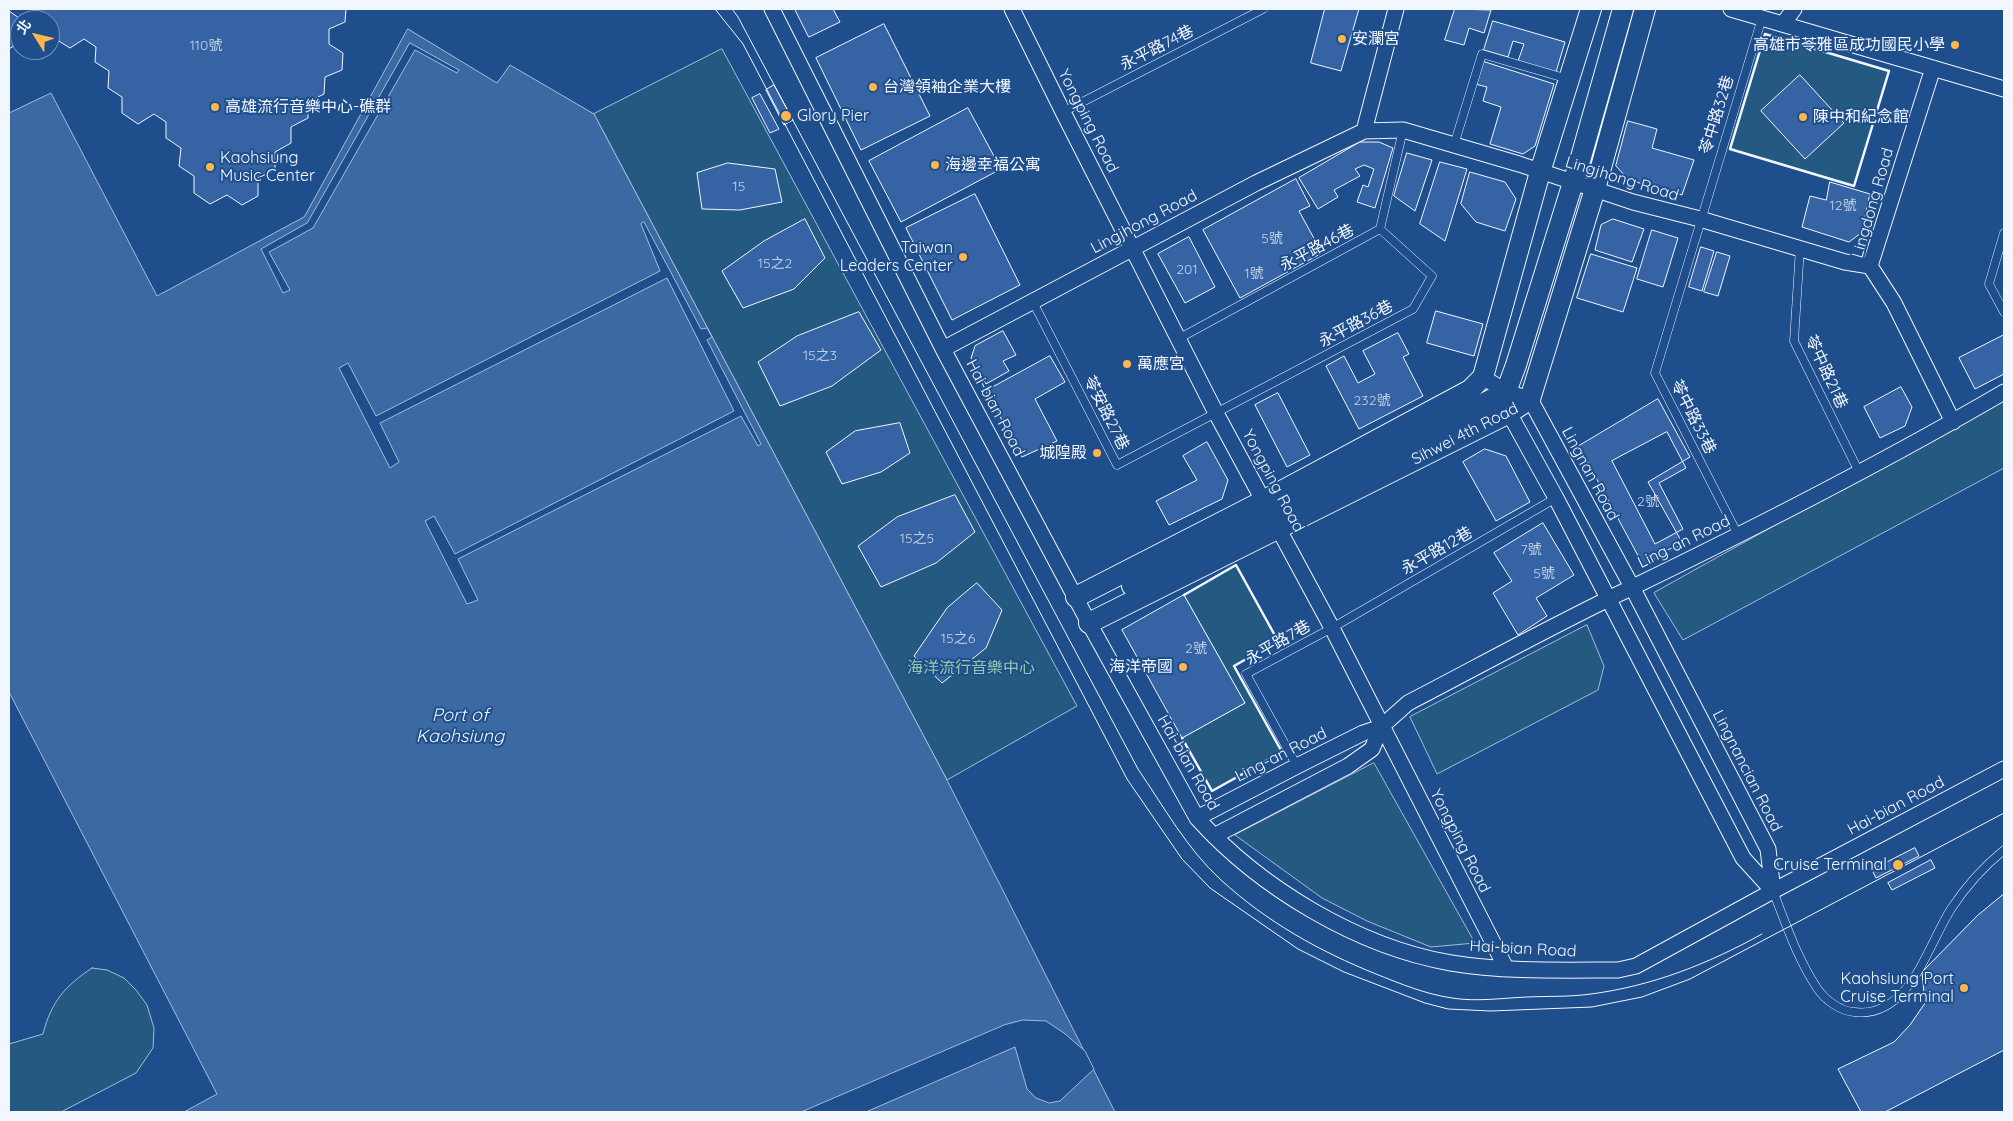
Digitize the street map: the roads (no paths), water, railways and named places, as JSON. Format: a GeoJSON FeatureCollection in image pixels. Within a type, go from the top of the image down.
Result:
{"type":"FeatureCollection","features":[{"type":"Feature","properties":{"kind":"street","name":"Hai-bian Road"},"geometry":{"type":"LineString","coordinates":[[772,9],[943,349],[1083,610],[1198,818],[1242,862],[1308,907],[1354,933],[1400,950],[1451,963],[1506,968],[1618,970],[1636,966],[2004,769]]}},
{"type":"Feature","properties":{"kind":"street","name":"Yongping Road"},"geometry":{"type":"LineString","coordinates":[[1012,9],[1216,413],[1332,628],[1506,968]]}},
{"type":"Feature","properties":{"kind":"street"},"geometry":{"type":"LineString","coordinates":[[1364,131],[1396,9]]}},
{"type":"Feature","properties":{"kind":"street"},"geometry":{"type":"LineString","coordinates":[[1530,399],[1506,392],[1483,377],[1540,172],[1591,9]]}},
{"type":"Feature","properties":{"kind":"street","name":"Sihwei 4th Road"},"geometry":{"type":"LineString","coordinates":[[1083,610],[1506,392],[1573,183],[1623,9]]}},
{"type":"Feature","properties":{"kind":"street","name":"Sihwei 4th Road"},"geometry":{"type":"LineString","coordinates":[[1083,610],[1270,514],[1510,413],[1530,399],[1594,189],[1645,9]]}},
{"type":"Feature","properties":{"kind":"street"},"geometry":{"type":"LineString","coordinates":[[1734,9],[2004,89]]}},
{"type":"Feature","properties":{"kind":"street"},"geometry":{"type":"LineString","coordinates":[[1783,24],[1794,9]]}},
{"type":"Feature","properties":{"kind":"street","name":"Lingdong Road"},"geometry":{"type":"LineString","coordinates":[[1933,68],[1870,266],[1894,303],[1953,422]]}},
{"type":"Feature","properties":{"kind":"street","name":"Lingjhong Road"},"geometry":{"type":"LineString","coordinates":[[943,349],[1256,183],[1364,131],[1403,130],[1633,202],[1845,262],[1870,266]]}},
{"type":"Feature","properties":{"kind":"street","name":"Sihwei 4th Road"},"geometry":{"type":"LineString","coordinates":[[1270,514],[1470,390],[1483,377]]}},
{"type":"Feature","properties":{"kind":"street"},"geometry":{"type":"LineString","coordinates":[[1506,392],[1510,413],[1743,858],[1773,891]]}},
{"type":"Feature","properties":{"kind":"street","name":"Ling-an Road"},"geometry":{"type":"LineString","coordinates":[[1198,818],[1296,766],[1363,733],[1381,727],[1408,703],[1632,587],[1738,536],[1953,422],[2004,392]]}},
{"type":"Feature","properties":{"kind":"street","name":"Lingnan Road"},"geometry":{"type":"LineString","coordinates":[[1530,399],[1632,587]]}},
{"type":"Feature","properties":{"kind":"street","name":"Lingnancian Road"},"geometry":{"type":"LineString","coordinates":[[1632,587],[1768,849],[1773,891]]}},
{"type":"Feature","properties":{"kind":"street","name":"Ling-an Road"},"geometry":{"type":"LineString","coordinates":[[1214,836],[1348,766],[1372,749],[1381,727]]}},
{"type":"Feature","properties":{"kind":"lane","name":"永平路74巷"},"geometry":{"type":"LineString","coordinates":[[1063,112],[1263,9]]}},
{"type":"Feature","properties":{"kind":"lane","name":"苓中路32巷"},"geometry":{"type":"LineString","coordinates":[[1700,220],[1762,18]]}},
{"type":"Feature","properties":{"kind":"lane"},"geometry":{"type":"LineString","coordinates":[[1454,145],[1482,54],[1570,80]]}},
{"type":"Feature","properties":{"kind":"lane","name":"永平路46巷"},"geometry":{"type":"LineString","coordinates":[[1178,339],[1380,229],[1403,130]]}},
{"type":"Feature","properties":{"kind":"lane","name":"苓中路33巷"},"geometry":{"type":"LineString","coordinates":[[1700,220],[1655,373],[1738,536]]}},
{"type":"Feature","properties":{"kind":"lane","name":"永平路36巷"},"geometry":{"type":"LineString","coordinates":[[1216,413],[1413,309],[1432,276],[1380,229]]}},
{"type":"Feature","properties":{"kind":"lane"},"geometry":{"type":"LineString","coordinates":[[2004,232],[1989,284],[2004,312]]}},
{"type":"Feature","properties":{"kind":"lane","name":"苓中路21巷"},"geometry":{"type":"LineString","coordinates":[[1800,248],[1794,341],[1859,472]]}},
{"type":"Feature","properties":{"kind":"lane","name":"苓安路27巷"},"geometry":{"type":"LineString","coordinates":[[1033,302],[1118,465],[1216,413]]}},
{"type":"Feature","properties":{"kind":"lane","name":"永平路12巷"},"geometry":{"type":"LineString","coordinates":[[1332,628],[1556,498]]}},
{"type":"Feature","properties":{"kind":"lane","name":"永平路7巷"},"geometry":{"type":"LineString","coordinates":[[1296,766],[1246,674],[1332,628]]}},
{"type":"Feature","properties":{"kind":"lane"},"geometry":{"type":"LineString","coordinates":[[1773,891],[1799,956],[1818,990],[1830,1002],[1846,1012],[1863,1014],[1882,1010],[1897,1000],[1909,986],[1964,889],[1982,869],[2004,850]]}},
{"type":"Feature","properties":{"kind":"water","name":"Port of Kaohsiung"},"geometry":{"type":"Polygon","coordinates":[[[408,29],[497,83],[510,65],[594,114],[947,780],[1115,1112],[184,1112],[217,1094],[9,692],[9,113],[51,93],[157,296],[304,217],[408,29]]]}},
{"type":"Feature","properties":{"kind":"tram line"},"geometry":{"type":"LineString","coordinates":[[715,9],[743,44],[1127,779],[1182,859],[1210,888],[1298,949],[1344,972],[1425,1003],[1448,1009],[1491,1011],[1592,1007],[1642,997],[1690,979],[2004,813]]}},
{"type":"Feature","properties":{"kind":"tram line"},"geometry":{"type":"LineString","coordinates":[[732,9],[738,17],[1138,769],[1197,855],[1221,880],[1275,922],[1334,956],[1413,988],[1432,994],[1461,999],[1575,996],[1614,990],[1679,972],[1721,955],[1762,934]]}},
{"type":"Feature","properties":{"kind":"place","name":"安瀾宮"},"geometry":{"type":"Point","coordinates":[1342,39]}},
{"type":"Feature","properties":{"kind":"place","name":"高雄市苓雅區成功國民小學"},"geometry":{"type":"Point","coordinates":[1955,45]}},
{"type":"Feature","properties":{"kind":"place","name":"台灣領袖企業大樓"},"geometry":{"type":"Point","coordinates":[873,87]}},
{"type":"Feature","properties":{"kind":"place","name":"高雄流行音樂中心-礁群"},"geometry":{"type":"Point","coordinates":[215,107]}},
{"type":"Feature","properties":{"kind":"place","name":"Glory Pier"},"geometry":{"type":"Point","coordinates":[786,116]}},
{"type":"Feature","properties":{"kind":"place","name":"陳中和紀念館"},"geometry":{"type":"Point","coordinates":[1803,117]}},
{"type":"Feature","properties":{"kind":"place","name":"海邊幸福公寓"},"geometry":{"type":"Point","coordinates":[935,165]}},
{"type":"Feature","properties":{"kind":"place","name":"Kaohsiung Music Center"},"geometry":{"type":"Point","coordinates":[210,167]}},
{"type":"Feature","properties":{"kind":"place","name":"Taiwan Leaders Center"},"geometry":{"type":"Point","coordinates":[963,257]}},
{"type":"Feature","properties":{"kind":"place","name":"萬應宮"},"geometry":{"type":"Point","coordinates":[1127,364]}},
{"type":"Feature","properties":{"kind":"place","name":"城隍殿"},"geometry":{"type":"Point","coordinates":[1097,453]}},
{"type":"Feature","properties":{"kind":"place","name":"海洋帝國"},"geometry":{"type":"Point","coordinates":[1183,667]}},
{"type":"Feature","properties":{"kind":"place","name":"Cruise Terminal"},"geometry":{"type":"Point","coordinates":[1898,865]}},
{"type":"Feature","properties":{"kind":"place","name":"Kaohsiung Port Cruise Terminal"},"geometry":{"type":"Point","coordinates":[1964,988]}},
{"type":"Feature","properties":{"kind":"park label","name":"海洋流行音樂中心"},"geometry":{"type":"Point","coordinates":[971,668]}}]}
